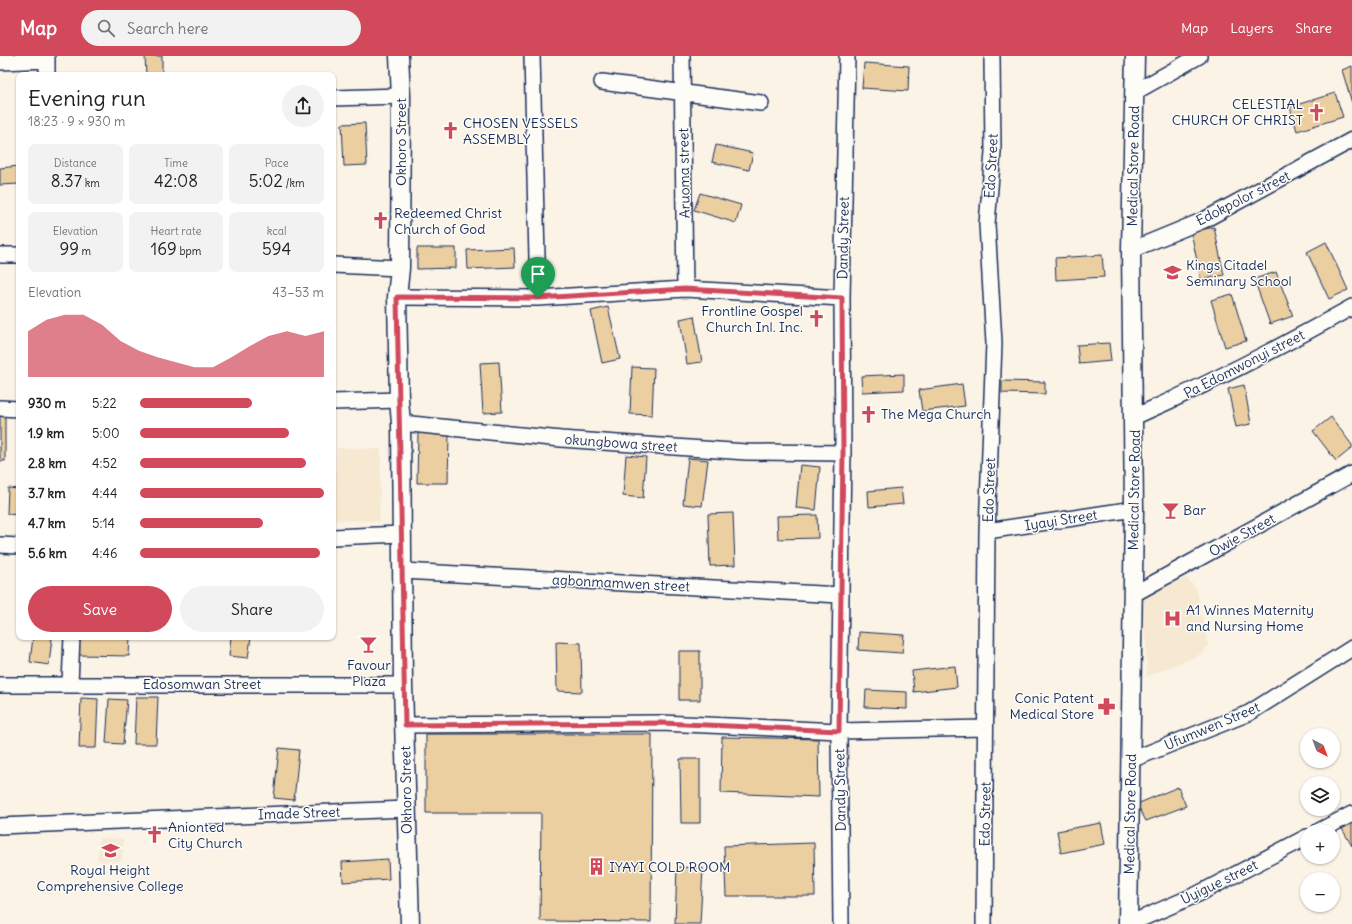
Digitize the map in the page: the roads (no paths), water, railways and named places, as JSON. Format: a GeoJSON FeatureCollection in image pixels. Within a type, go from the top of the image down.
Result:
{"type":"FeatureCollection","features":[{"type":"Feature","properties":{"kind":"street","name":"Okhoro Street"},"geometry":{"type":"LineString","coordinates":[[399,56],[401,96],[400,268],[397,297],[399,400],[401,423],[403,685],[410,924]]}},
{"type":"Feature","properties":{"kind":"street"},"geometry":{"type":"LineString","coordinates":[[532,56],[538,298]]}},
{"type":"Feature","properties":{"kind":"street","name":"Aruoma street"},"geometry":{"type":"LineString","coordinates":[[682,56],[685,289]]}},
{"type":"Feature","properties":{"kind":"street","name":"Dandy Street"},"geometry":{"type":"LineString","coordinates":[[841,924],[839,731],[843,453],[842,298],[847,56]]}},
{"type":"Feature","properties":{"kind":"street","name":"Edo Street"},"geometry":{"type":"LineString","coordinates":[[984,924],[988,531],[994,343],[987,224],[993,152],[992,56]]}},
{"type":"Feature","properties":{"kind":"street","name":"Medical Store Road"},"geometry":{"type":"LineString","coordinates":[[1128,924],[1134,509],[1131,250],[1135,56]]}},
{"type":"Feature","properties":{"kind":"street"},"geometry":{"type":"LineString","coordinates":[[1135,92],[1199,56]]}},
{"type":"Feature","properties":{"kind":"street"},"geometry":{"type":"LineString","coordinates":[[0,62],[47,58],[47,72]]}},
{"type":"Feature","properties":{"kind":"street"},"geometry":{"type":"LineString","coordinates":[[602,82],[761,103]]}},
{"type":"Feature","properties":{"kind":"street"},"geometry":{"type":"LineString","coordinates":[[336,98],[401,96]]}},
{"type":"Feature","properties":{"kind":"street","name":"Edokpolor street"},"geometry":{"type":"LineString","coordinates":[[1131,250],[1204,220],[1352,140]]}},
{"type":"Feature","properties":{"kind":"street"},"geometry":{"type":"LineString","coordinates":[[0,255],[16,255]]}},
{"type":"Feature","properties":{"kind":"street"},"geometry":{"type":"LineString","coordinates":[[336,265],[400,268]]}},
{"type":"Feature","properties":{"kind":"street"},"geometry":{"type":"LineString","coordinates":[[397,297],[538,298],[685,289],[842,298]]}},
{"type":"Feature","properties":{"kind":"street","name":"Pa Edomwonyi street"},"geometry":{"type":"LineString","coordinates":[[1134,417],[1199,388],[1294,340],[1352,307]]}},
{"type":"Feature","properties":{"kind":"street"},"geometry":{"type":"LineString","coordinates":[[336,402],[399,400]]}},
{"type":"Feature","properties":{"kind":"street"},"geometry":{"type":"LineString","coordinates":[[0,408],[16,409]]}},
{"type":"Feature","properties":{"kind":"street","name":"okungbowa street"},"geometry":{"type":"LineString","coordinates":[[401,423],[561,440],[746,452],[843,453]]}},
{"type":"Feature","properties":{"kind":"street","name":"Owie Street"},"geometry":{"type":"LineString","coordinates":[[1132,595],[1352,474]]}},
{"type":"Feature","properties":{"kind":"street","name":"Iyayi Street"},"geometry":{"type":"LineString","coordinates":[[988,531],[1134,509]]}},
{"type":"Feature","properties":{"kind":"street"},"geometry":{"type":"LineString","coordinates":[[336,537],[401,534]]}},
{"type":"Feature","properties":{"kind":"street"},"geometry":{"type":"LineString","coordinates":[[0,545],[16,546]]}},
{"type":"Feature","properties":{"kind":"street","name":"agbonmamwen street"},"geometry":{"type":"LineString","coordinates":[[403,571],[840,595]]}},
{"type":"Feature","properties":{"kind":"street"},"geometry":{"type":"LineString","coordinates":[[70,684],[72,640]]}},
{"type":"Feature","properties":{"kind":"street","name":"Ufumwen Street"},"geometry":{"type":"LineString","coordinates":[[1131,760],[1249,713],[1352,648]]}},
{"type":"Feature","properties":{"kind":"street","name":"Edosomwan Street"},"geometry":{"type":"LineString","coordinates":[[0,685],[403,685]]}},
{"type":"Feature","properties":{"kind":"street"},"geometry":{"type":"LineString","coordinates":[[405,725],[661,723],[839,731],[985,728]]}},
{"type":"Feature","properties":{"kind":"street","name":"Imade Street"},"geometry":{"type":"LineString","coordinates":[[0,826],[406,808]]}},
{"type":"Feature","properties":{"kind":"street"},"geometry":{"type":"LineString","coordinates":[[1333,824],[1352,814]]}},
{"type":"Feature","properties":{"kind":"street","name":"Uyigue street"},"geometry":{"type":"LineString","coordinates":[[1128,924],[1198,894],[1300,841]]}},
{"type":"Feature","properties":{"kind":"place","name":"CELESTIAL CHURCH OF CHRIST"},"geometry":{"type":"Point","coordinates":[1316,112]}},
{"type":"Feature","properties":{"kind":"place","name":"CHOSEN VESSELS ASSEMBLY"},"geometry":{"type":"Point","coordinates":[450,131]}},
{"type":"Feature","properties":{"kind":"place","name":"Redeemed Christ Church of God"},"geometry":{"type":"Point","coordinates":[381,221]}},
{"type":"Feature","properties":{"kind":"place","name":"Kings Citadel Seminary School"},"geometry":{"type":"Point","coordinates":[1173,273]}},
{"type":"Feature","properties":{"kind":"place","name":"Frontline Gospel Church Inl. Inc."},"geometry":{"type":"Point","coordinates":[816,319]}},
{"type":"Feature","properties":{"kind":"place","name":"The Mega Church"},"geometry":{"type":"Point","coordinates":[868,414]}},
{"type":"Feature","properties":{"kind":"place","name":"Bar"},"geometry":{"type":"Point","coordinates":[1170,510]}},
{"type":"Feature","properties":{"kind":"place","name":"A1 Winnes Maternity and Nursing Home"},"geometry":{"type":"Point","coordinates":[1173,618]}},
{"type":"Feature","properties":{"kind":"place","name":"Favour Plaza"},"geometry":{"type":"Point","coordinates":[369,645]}},
{"type":"Feature","properties":{"kind":"place","name":"Conic Patent Medical Store"},"geometry":{"type":"Point","coordinates":[1107,706]}},
{"type":"Feature","properties":{"kind":"place","name":"Anionted City Church"},"geometry":{"type":"Point","coordinates":[155,835]}},
{"type":"Feature","properties":{"kind":"place","name":"Royal Height Comprehensive College"},"geometry":{"type":"Point","coordinates":[110,850]}},
{"type":"Feature","properties":{"kind":"place","name":"IYAYI COLD ROOM"},"geometry":{"type":"Point","coordinates":[596,867]}}]}
